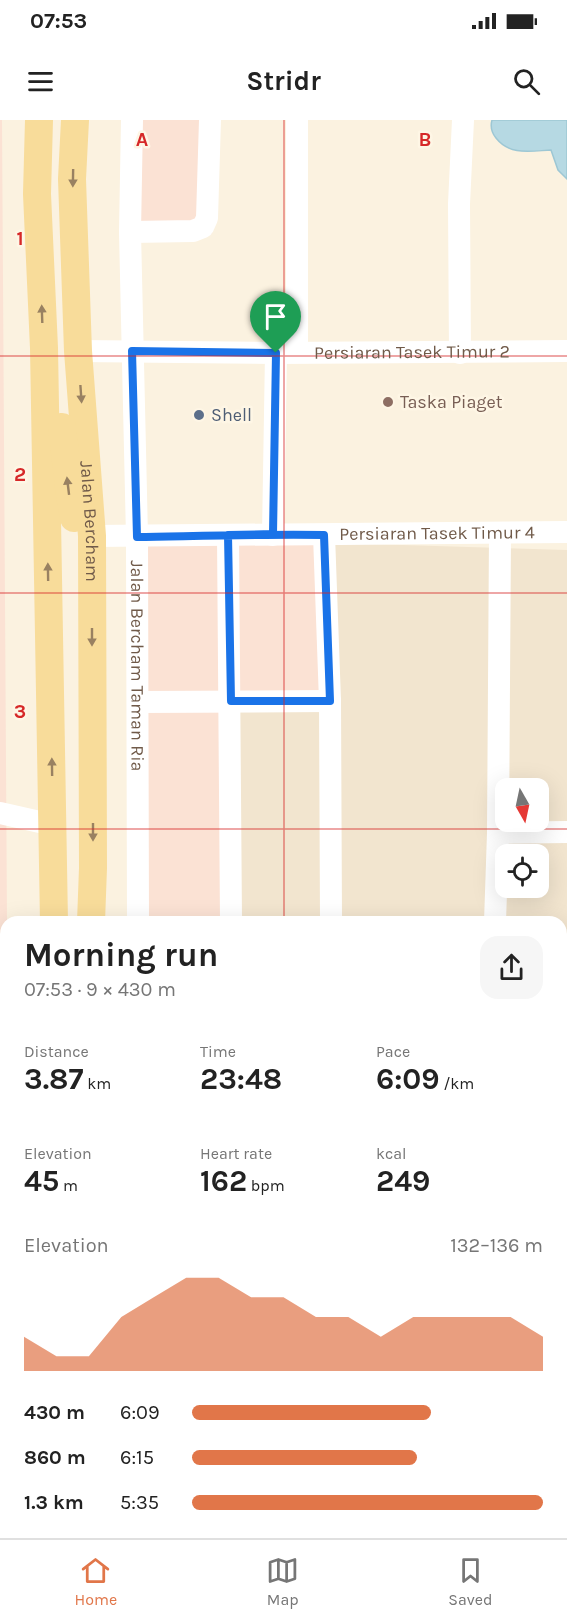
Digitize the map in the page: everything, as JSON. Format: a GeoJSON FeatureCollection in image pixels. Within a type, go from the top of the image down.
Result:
{"type":"FeatureCollection","features":[{"type":"Feature","properties":{"kind":"main road"},"geometry":{"type":"LineString","coordinates":[[39,120],[37,194],[44,348],[54,916]]}},
{"type":"Feature","properties":{"kind":"main road","name":"Jalan Bercham"},"geometry":{"type":"LineString","coordinates":[[75,120],[72,179],[78,351],[92,537],[91,916]]}},
{"type":"Feature","properties":{"kind":"main road"},"geometry":{"type":"LineString","coordinates":[[44,348],[57,378],[72,512],[75,521],[92,537]]}},
{"type":"Feature","properties":{"kind":"main road"},"geometry":{"type":"LineString","coordinates":[[53,825],[67,837],[72,848],[76,916]]}},
{"type":"Feature","properties":{"kind":"street","name":"Jalan Bercham Taman Ria"},"geometry":{"type":"LineString","coordinates":[[132,120],[130,231],[137,537],[138,916]]}},
{"type":"Feature","properties":{"kind":"street"},"geometry":{"type":"LineString","coordinates":[[130,231],[193,231],[203,227],[207,218],[210,120]]}},
{"type":"Feature","properties":{"kind":"street"},"geometry":{"type":"LineString","coordinates":[[273,534],[286,352],[297,120]]}},
{"type":"Feature","properties":{"kind":"street"},"geometry":{"type":"LineString","coordinates":[[460,353],[459,204],[463,120]]}},
{"type":"Feature","properties":{"kind":"street","name":"Persiaran Tasek Timur 2"},"geometry":{"type":"LineString","coordinates":[[78,351],[460,353],[567,351]]}},
{"type":"Feature","properties":{"kind":"street","name":"Persiaran Tasek Timur 4"},"geometry":{"type":"LineString","coordinates":[[92,537],[567,532]]}},
{"type":"Feature","properties":{"kind":"street"},"geometry":{"type":"LineString","coordinates":[[495,916],[500,534]]}},
{"type":"Feature","properties":{"kind":"street"},"geometry":{"type":"LineString","coordinates":[[228,535],[231,916]]}},
{"type":"Feature","properties":{"kind":"street"},"geometry":{"type":"LineString","coordinates":[[324,535],[330,701],[331,916]]}},
{"type":"Feature","properties":{"kind":"street"},"geometry":{"type":"LineString","coordinates":[[138,702],[330,701]]}},
{"type":"Feature","properties":{"kind":"street"},"geometry":{"type":"LineString","coordinates":[[0,813],[53,825]]}},
{"type":"Feature","properties":{"kind":"street"},"geometry":{"type":"LineString","coordinates":[[498,833],[567,832]]}},
{"type":"Feature","properties":{"kind":"shaded area"},"geometry":{"type":"Polygon","coordinates":[[[0,120],[2,120],[7,916],[0,916],[0,120]]]}},
{"type":"Feature","properties":{"kind":"shaded area"},"geometry":{"type":"Polygon","coordinates":[[[133,120],[218,120],[212,234],[130,235],[133,120]]]}},
{"type":"Feature","properties":{"kind":"shaded area"},"geometry":{"type":"Polygon","coordinates":[[[137,537],[567,550],[567,916],[135,916],[137,537]]]}},
{"type":"Feature","properties":{"kind":"shaded area"},"geometry":{"type":"Polygon","coordinates":[[[128,544],[326,545],[325,704],[229,706],[226,916],[129,916],[128,544]]]}},
{"type":"Feature","properties":{"kind":"water"},"geometry":{"type":"Polygon","coordinates":[[[492,120],[567,120],[567,179],[558,170],[551,150],[521,151],[508,148],[493,134],[492,120]]]}},
{"type":"Feature","properties":{"kind":"place","name":"Taska Piaget"},"geometry":{"type":"Point","coordinates":[388,402]}},
{"type":"Feature","properties":{"kind":"place","name":"Shell"},"geometry":{"type":"Point","coordinates":[199,415]}},
{"type":"Feature","properties":{"kind":"route"},"geometry":{"type":"LineString","coordinates":[[276,353],[132,351],[137,537],[273,534],[324,535],[330,701],[231,701],[228,535],[273,534],[276,353]]}}]}
